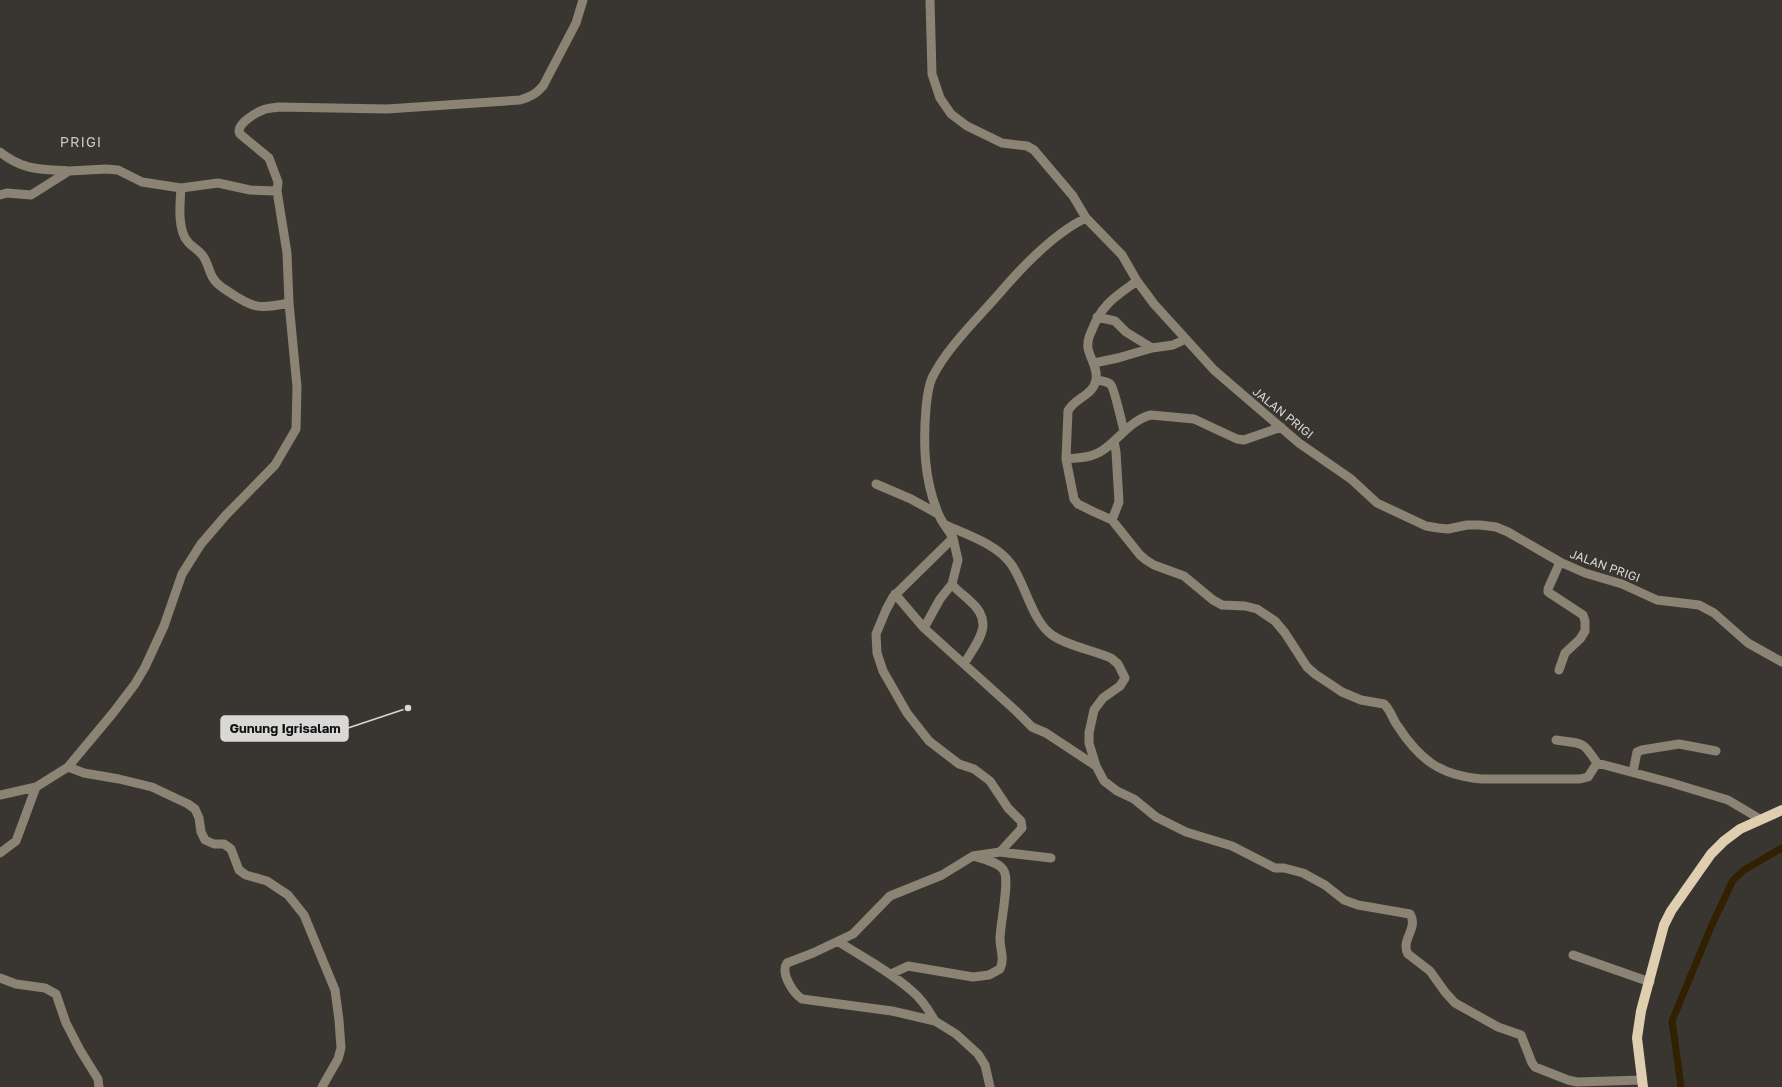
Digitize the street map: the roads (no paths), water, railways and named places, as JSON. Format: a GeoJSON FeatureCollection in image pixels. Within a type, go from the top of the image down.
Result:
{"type":"FeatureCollection","features":[{"type":"Feature","properties":{"kind":"main road"},"geometry":{"type":"LineString","coordinates":[[1642,1083],[1637,1038],[1641,1011],[1650,982],[1664,925],[1682,893],[1711,854],[1724,841],[1740,829],[1782,810]]}},
{"type":"Feature","properties":{"kind":"street"},"geometry":{"type":"LineString","coordinates":[[0,795],[36,787],[68,767],[135,684],[145,667],[164,626],[182,574],[200,544],[275,465],[296,429],[297,386],[289,303],[287,253],[277,191],[278,182],[269,158],[240,134],[239,131],[241,125],[263,110],[279,107],[387,109],[520,100],[528,98],[536,94],[543,86],[576,23],[583,0]]}},
{"type":"Feature","properties":{"kind":"street","name":"JALAN PRIGI"},"geometry":{"type":"LineString","coordinates":[[930,0],[932,74],[940,98],[951,114],[967,126],[1002,143],[1026,146],[1034,150],[1073,196],[1086,218],[1122,255],[1136,281],[1154,304],[1214,370],[1299,443],[1351,479],[1377,503],[1426,526],[1448,529],[1467,525],[1496,527],[1508,532],[1560,562],[1585,573],[1629,586],[1657,600],[1699,605],[1714,613],[1748,643],[1782,662]]}},
{"type":"Feature","properties":{"kind":"street"},"geometry":{"type":"LineString","coordinates":[[0,152],[18,165],[25,167],[69,171],[106,169],[118,170],[142,182],[181,188],[218,184],[250,190],[277,191]]}},
{"type":"Feature","properties":{"kind":"street"},"geometry":{"type":"LineString","coordinates":[[0,195],[7,193],[31,194],[69,171]]}},
{"type":"Feature","properties":{"kind":"street"},"geometry":{"type":"LineString","coordinates":[[181,188],[180,216],[184,236],[188,242],[203,256],[217,284],[240,300],[253,306],[274,306],[289,303]]}},
{"type":"Feature","properties":{"kind":"street"},"geometry":{"type":"LineString","coordinates":[[924,628],[940,600],[952,584],[958,560],[953,538],[938,514],[931,493],[926,468],[924,445],[928,395],[931,380],[956,344],[1010,281],[1057,237],[1076,222],[1086,218]]}},
{"type":"Feature","properties":{"kind":"street"},"geometry":{"type":"LineString","coordinates":[[1136,281],[1106,304],[1097,317],[1088,340],[1089,352],[1094,363],[1096,380],[1092,389],[1071,405],[1068,411],[1066,459],[1074,499],[1078,504],[1112,520],[1140,555],[1154,565],[1184,576],[1213,600],[1222,605],[1245,606],[1257,610],[1275,621],[1285,633],[1307,667],[1342,692],[1361,700],[1384,704],[1396,725],[1422,756],[1440,769],[1471,778],[1580,779],[1588,777],[1597,763]]}},
{"type":"Feature","properties":{"kind":"street"},"geometry":{"type":"LineString","coordinates":[[1097,317],[1115,322],[1126,332],[1152,348]]}},
{"type":"Feature","properties":{"kind":"street"},"geometry":{"type":"LineString","coordinates":[[1094,363],[1152,348],[1173,345],[1186,339]]}},
{"type":"Feature","properties":{"kind":"street"},"geometry":{"type":"LineString","coordinates":[[1096,380],[1111,384],[1114,388],[1115,401],[1124,431]]}},
{"type":"Feature","properties":{"kind":"street"},"geometry":{"type":"LineString","coordinates":[[1066,459],[1094,455],[1114,441],[1124,431],[1146,416],[1151,415],[1194,419],[1237,439],[1244,440],[1281,427]]}},
{"type":"Feature","properties":{"kind":"street"},"geometry":{"type":"LineString","coordinates":[[1112,520],[1119,502],[1114,441]]}},
{"type":"Feature","properties":{"kind":"street"},"geometry":{"type":"LineString","coordinates":[[876,484],[912,499],[938,514]]}},
{"type":"Feature","properties":{"kind":"street"},"geometry":{"type":"LineString","coordinates":[[946,525],[972,537],[1005,558],[1011,564],[1032,607],[1050,634],[1059,640],[1112,658],[1118,664],[1125,678],[1124,682],[1103,698],[1094,710],[1090,724],[1089,743],[1096,766],[1104,781],[1117,791],[1134,799],[1156,816],[1186,832],[1232,846],[1275,868],[1284,868],[1303,873],[1325,885],[1344,900],[1358,905],[1410,914],[1413,918],[1413,923],[1405,941],[1406,951],[1408,954],[1430,971],[1444,992],[1455,1003],[1498,1027],[1521,1035],[1535,1067],[1577,1082],[1642,1083]]}},
{"type":"Feature","properties":{"kind":"street"},"geometry":{"type":"LineString","coordinates":[[953,538],[895,594],[886,610],[876,634],[877,653],[879,662],[907,713],[929,741],[959,764],[974,769],[990,781],[1008,808],[1021,821],[1022,828],[1000,852]]}},
{"type":"Feature","properties":{"kind":"street"},"geometry":{"type":"LineString","coordinates":[[1559,670],[1565,653],[1580,639],[1586,625],[1583,615],[1548,592],[1560,562]]}},
{"type":"Feature","properties":{"kind":"street"},"geometry":{"type":"LineString","coordinates":[[952,584],[971,602],[983,618],[983,632],[964,664]]}},
{"type":"Feature","properties":{"kind":"street"},"geometry":{"type":"LineString","coordinates":[[895,594],[924,628],[1016,711],[1032,728],[1046,733],[1096,766]]}},
{"type":"Feature","properties":{"kind":"street"},"geometry":{"type":"LineString","coordinates":[[1556,740],[1582,744],[1587,747],[1597,763],[1728,800],[1760,819]]}},
{"type":"Feature","properties":{"kind":"street"},"geometry":{"type":"LineString","coordinates":[[1633,772],[1637,752],[1642,750],[1679,744],[1716,751]]}},
{"type":"Feature","properties":{"kind":"street"},"geometry":{"type":"LineString","coordinates":[[68,767],[84,773],[152,787],[188,804],[195,810],[199,818],[201,832],[206,840],[214,844],[224,844],[231,849],[239,870],[246,875],[267,881],[288,894],[304,915],[334,990],[339,1020],[341,1048],[338,1059],[322,1087]]}},
{"type":"Feature","properties":{"kind":"street"},"geometry":{"type":"LineString","coordinates":[[0,853],[16,841],[36,787]]}},
{"type":"Feature","properties":{"kind":"street"},"geometry":{"type":"LineString","coordinates":[[990,1087],[985,1065],[978,1054],[956,1034],[935,1022],[892,1011],[807,1000],[800,997],[785,972],[786,964],[839,942],[852,934],[890,896],[942,875],[973,856],[1000,852],[1051,858]]}},
{"type":"Feature","properties":{"kind":"street"},"geometry":{"type":"LineString","coordinates":[[891,974],[908,966],[973,977],[989,975],[1000,969],[1003,959],[1000,940],[1004,913],[1005,875],[1003,869],[998,866],[973,856]]}},
{"type":"Feature","properties":{"kind":"street"},"geometry":{"type":"LineString","coordinates":[[839,942],[891,974],[914,992],[925,1004],[935,1022]]}},
{"type":"Feature","properties":{"kind":"street"},"geometry":{"type":"LineString","coordinates":[[1573,955],[1650,982]]}},
{"type":"Feature","properties":{"kind":"street"},"geometry":{"type":"LineString","coordinates":[[0,978],[16,984],[45,988],[56,994],[66,1023],[80,1050],[98,1079],[99,1087]]}},
{"type":"Feature","properties":{"kind":"waterway"},"geometry":{"type":"LineString","coordinates":[[1681,1087],[1672,1021],[1711,927],[1733,880],[1744,870],[1782,848]]}},
{"type":"Feature","properties":{"kind":"place","name":"Gunung Igrisalam"},"geometry":{"type":"Point","coordinates":[408,708]}},
{"type":"Feature","properties":{"kind":"district","name":"PRIGI"},"geometry":{"type":"Point","coordinates":[81,142]}}]}
